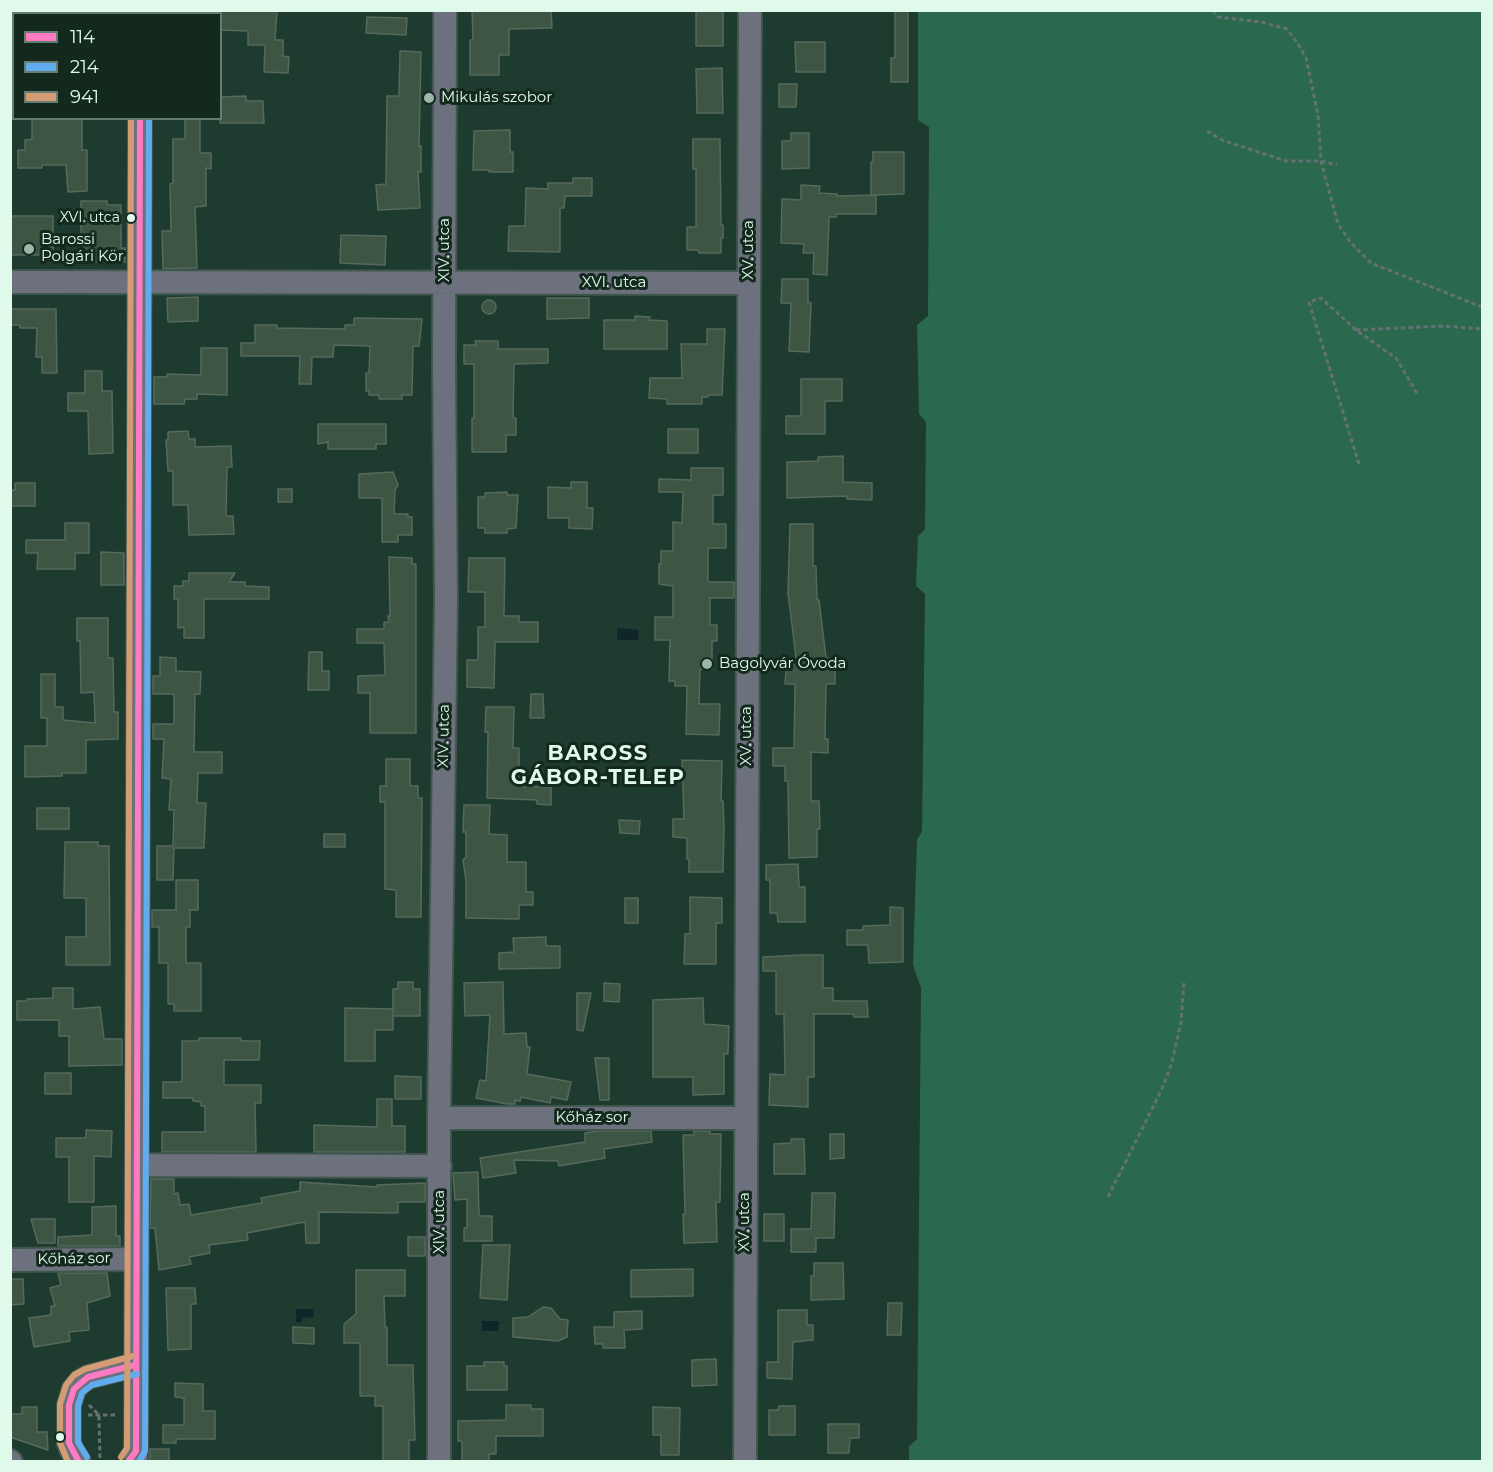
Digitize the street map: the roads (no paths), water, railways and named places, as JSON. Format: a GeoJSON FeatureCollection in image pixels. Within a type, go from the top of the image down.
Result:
{"type":"FeatureCollection","features":[{"type":"Feature","properties":{"kind":"street","name":"XIV. utca"},"geometry":{"type":"LineString","coordinates":[[439,1461],[439,1118],[446,600],[445,10]]}},
{"type":"Feature","properties":{"kind":"street","name":"XV. utca"},"geometry":{"type":"LineString","coordinates":[[745,1461],[750,10]]}},
{"type":"Feature","properties":{"kind":"street"},"geometry":{"type":"LineString","coordinates":[[134,1458],[136,1415],[140,120]]}},
{"type":"Feature","properties":{"kind":"street","name":"XVI. utca"},"geometry":{"type":"LineString","coordinates":[[10,282],[749,283]]}},
{"type":"Feature","properties":{"kind":"street","name":"Kőház sor"},"geometry":{"type":"LineString","coordinates":[[439,1118],[745,1118]]}},
{"type":"Feature","properties":{"kind":"street"},"geometry":{"type":"LineString","coordinates":[[137,1165],[440,1166]]}},
{"type":"Feature","properties":{"kind":"street","name":"Kőház sor"},"geometry":{"type":"LineString","coordinates":[[10,1260],[136,1259]]}},
{"type":"Feature","properties":{"kind":"street"},"geometry":{"type":"LineString","coordinates":[[79,1461],[71,1449],[68,1415],[70,1398],[74,1389],[88,1377],[135,1365]]}},
{"type":"Feature","properties":{"kind":"water"},"geometry":{"type":"Polygon","coordinates":[[[618,628],[639,630],[638,640],[617,640],[618,628]]]}},
{"type":"Feature","properties":{"kind":"water"},"geometry":{"type":"Polygon","coordinates":[[[296,1309],[313,1309],[314,1317],[303,1318],[301,1322],[296,1322],[296,1309]]]}},
{"type":"Feature","properties":{"kind":"water"},"geometry":{"type":"Polygon","coordinates":[[[482,1321],[499,1321],[498,1331],[482,1331],[482,1321]]]}},
{"type":"Feature","properties":{"kind":"place","name":"Mikulás szobor"},"geometry":{"type":"Point","coordinates":[429,98]}},
{"type":"Feature","properties":{"kind":"place","name":"XVI. utca"},"geometry":{"type":"Point","coordinates":[131,218]}},
{"type":"Feature","properties":{"kind":"place","name":"Barossi Polgári Kör"},"geometry":{"type":"Point","coordinates":[29,249]}},
{"type":"Feature","properties":{"kind":"place","name":"Bagolyvár Óvoda"},"geometry":{"type":"Point","coordinates":[707,664]}},
{"type":"Feature","properties":{"kind":"district","name":"BAROSS GÁBOR-TELEP"},"geometry":{"type":"Point","coordinates":[598,766]}}]}
